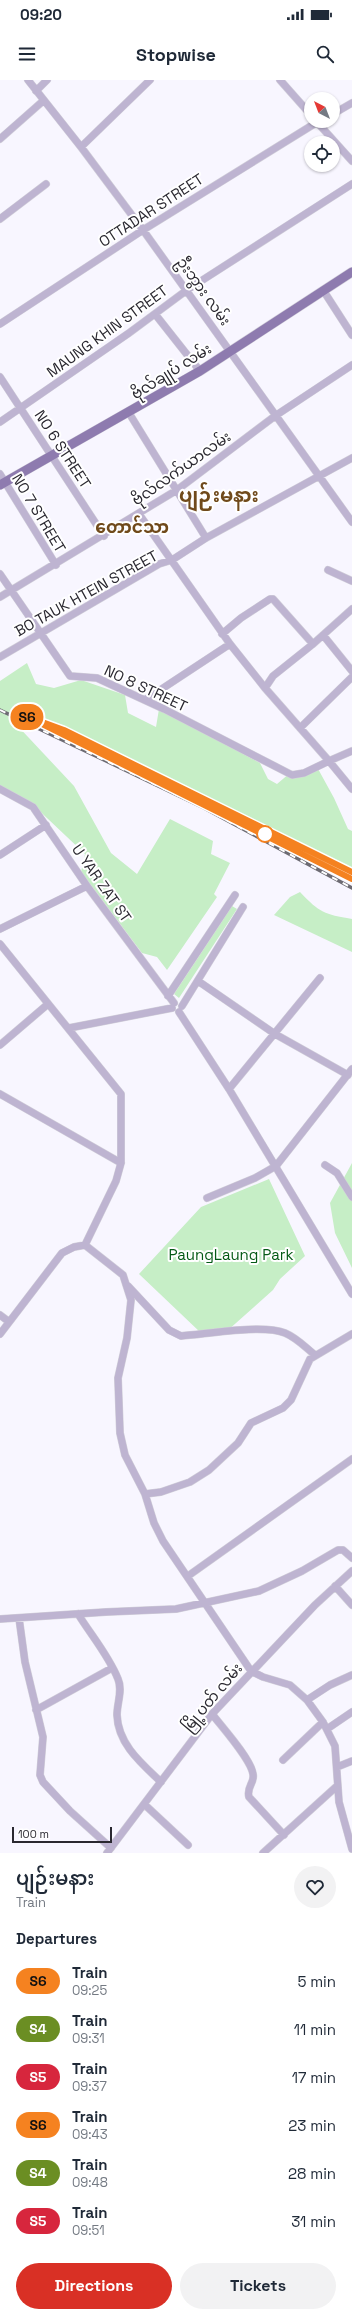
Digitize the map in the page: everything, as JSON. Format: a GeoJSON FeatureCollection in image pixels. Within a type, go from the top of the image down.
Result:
{"type":"FeatureCollection","features":[{"type":"Feature","properties":{"kind":"main road","name":"ဗိုလ်ချုပ် လမ်း"},"geometry":{"type":"LineString","coordinates":[[2,480],[129,413],[200,371],[352,272]]}},
{"type":"Feature","properties":{"kind":"street","name":"ဦးဘွား လမ်း"},"geometry":{"type":"LineString","coordinates":[[28,80],[43,101],[81,147],[231,350],[275,416],[352,522]]}},
{"type":"Feature","properties":{"kind":"street"},"geometry":{"type":"LineString","coordinates":[[36,90],[47,80]]}},
{"type":"Feature","properties":{"kind":"street"},"geometry":{"type":"LineString","coordinates":[[81,147],[150,80]]}},
{"type":"Feature","properties":{"kind":"street"},"geometry":{"type":"LineString","coordinates":[[280,80],[304,107]]}},
{"type":"Feature","properties":{"kind":"street"},"geometry":{"type":"LineString","coordinates":[[0,139],[43,101]]}},
{"type":"Feature","properties":{"kind":"street"},"geometry":{"type":"LineString","coordinates":[[340,110],[352,104]]}},
{"type":"Feature","properties":{"kind":"street","name":"OTTADAR STREET"},"geometry":{"type":"LineString","coordinates":[[0,324],[143,230],[307,128]]}},
{"type":"Feature","properties":{"kind":"street"},"geometry":{"type":"LineString","coordinates":[[324,128],[352,161]]}},
{"type":"Feature","properties":{"kind":"street"},"geometry":{"type":"LineString","coordinates":[[0,219],[46,184]]}},
{"type":"Feature","properties":{"kind":"street","name":"MAUNG KHIN STREET"},"geometry":{"type":"LineString","coordinates":[[0,422],[187,290],[352,184]]}},
{"type":"Feature","properties":{"kind":"street"},"geometry":{"type":"LineString","coordinates":[[323,290],[352,335]]}},
{"type":"Feature","properties":{"kind":"street"},"geometry":{"type":"LineString","coordinates":[[155,314],[200,371]]}},
{"type":"Feature","properties":{"kind":"street","name":"ဗိုလ်လက်ယာလမ်း"},"geometry":{"type":"LineString","coordinates":[[0,597],[104,536],[177,490],[275,416],[352,365]]}},
{"type":"Feature","properties":{"kind":"street","name":"NO 6 STREET"},"geometry":{"type":"LineString","coordinates":[[0,377],[104,536]]}},
{"type":"Feature","properties":{"kind":"street"},"geometry":{"type":"LineString","coordinates":[[129,413],[206,538]]}},
{"type":"Feature","properties":{"kind":"street","name":"BO TAUK HTEIN STREET"},"geometry":{"type":"LineString","coordinates":[[0,657],[159,564],[172,560],[206,538],[352,458]]}},
{"type":"Feature","properties":{"kind":"street","name":"NO 7 STREET"},"geometry":{"type":"LineString","coordinates":[[2,480],[56,565]]}},
{"type":"Feature","properties":{"kind":"street"},"geometry":{"type":"LineString","coordinates":[[139,514],[222,634],[265,688],[352,789]]}},
{"type":"Feature","properties":{"kind":"street"},"geometry":{"type":"LineString","coordinates":[[328,570],[352,581]]}},
{"type":"Feature","properties":{"kind":"street","name":"NO 8 STREET"},"geometry":{"type":"LineString","coordinates":[[0,574],[70,676],[97,678],[145,700],[285,772],[297,775],[352,751]]}},
{"type":"Feature","properties":{"kind":"street"},"geometry":{"type":"LineString","coordinates":[[222,634],[241,618],[270,599],[273,599],[313,644]]}},
{"type":"Feature","properties":{"kind":"street"},"geometry":{"type":"LineString","coordinates":[[265,688],[273,676],[313,644],[352,609]]}},
{"type":"Feature","properties":{"kind":"street"},"geometry":{"type":"LineString","coordinates":[[323,635],[352,671]]}},
{"type":"Feature","properties":{"kind":"street"},"geometry":{"type":"LineString","coordinates":[[145,700],[230,644]]}},
{"type":"Feature","properties":{"kind":"street"},"geometry":{"type":"LineString","coordinates":[[300,728],[352,677]]}},
{"type":"Feature","properties":{"kind":"street","name":"U YAR ZAT ST"},"geometry":{"type":"LineString","coordinates":[[1,791],[33,807],[87,886],[168,996],[173,1006]]}},
{"type":"Feature","properties":{"kind":"street"},"geometry":{"type":"LineString","coordinates":[[0,855],[46,825]]}},
{"type":"Feature","properties":{"kind":"street"},"geometry":{"type":"LineString","coordinates":[[0,929],[87,886]]}},
{"type":"Feature","properties":{"kind":"street"},"geometry":{"type":"LineString","coordinates":[[168,996],[235,895]]}},
{"type":"Feature","properties":{"kind":"street"},"geometry":{"type":"LineString","coordinates":[[69,1028],[173,1006],[175,1012],[181,1009],[243,907]]}},
{"type":"Feature","properties":{"kind":"street"},"geometry":{"type":"LineString","coordinates":[[0,944],[121,1094],[121,1163],[116,1181],[85,1245]]}},
{"type":"Feature","properties":{"kind":"street"},"geometry":{"type":"LineString","coordinates":[[229,1089],[320,978]]}},
{"type":"Feature","properties":{"kind":"street"},"geometry":{"type":"LineString","coordinates":[[198,981],[275,1034],[350,1072],[276,1166],[255,1178],[207,1198]]}},
{"type":"Feature","properties":{"kind":"street"},"geometry":{"type":"LineString","coordinates":[[0,1045],[48,1004]]}},
{"type":"Feature","properties":{"kind":"street"},"geometry":{"type":"LineString","coordinates":[[181,1009],[352,1294]]}},
{"type":"Feature","properties":{"kind":"street"},"geometry":{"type":"LineString","coordinates":[[0,1094],[121,1163]]}},
{"type":"Feature","properties":{"kind":"street"},"geometry":{"type":"LineString","coordinates":[[325,1165],[337,1172],[352,1197]]}},
{"type":"Feature","properties":{"kind":"street"},"geometry":{"type":"LineString","coordinates":[[0,1334],[8,1321],[62,1253],[74,1247],[85,1245],[123,1275],[127,1285],[130,1308],[127,1338],[118,1378],[120,1433],[125,1455],[145,1494],[154,1523],[163,1541],[188,1576],[203,1603],[251,1671],[263,1677],[290,1685],[308,1700],[325,1725],[335,1746],[337,1786],[342,1814],[352,1849]]}},
{"type":"Feature","properties":{"kind":"street"},"geometry":{"type":"LineString","coordinates":[[127,1285],[169,1330],[181,1336],[268,1330],[284,1333],[296,1339],[315,1356]]}},
{"type":"Feature","properties":{"kind":"street"},"geometry":{"type":"LineString","coordinates":[[0,1315],[8,1321]]}},
{"type":"Feature","properties":{"kind":"street"},"geometry":{"type":"LineString","coordinates":[[145,1494],[161,1492],[190,1482],[209,1470],[238,1443],[251,1423],[283,1408],[291,1400],[307,1363],[315,1356],[352,1334]]}},
{"type":"Feature","properties":{"kind":"street"},"geometry":{"type":"LineString","coordinates":[[188,1576],[352,1459]]}},
{"type":"Feature","properties":{"kind":"street"},"geometry":{"type":"LineString","coordinates":[[0,1619],[176,1609],[260,1591],[302,1571],[338,1550],[343,1550],[352,1558]]}},
{"type":"Feature","properties":{"kind":"street","name":"မြို့ပတ် လမ်း"},"geometry":{"type":"LineString","coordinates":[[109,1850],[212,1714],[251,1671],[335,1586],[352,1571]]}},
{"type":"Feature","properties":{"kind":"street"},"geometry":{"type":"LineString","coordinates":[[335,1586],[352,1604]]}},
{"type":"Feature","properties":{"kind":"street"},"geometry":{"type":"LineString","coordinates":[[78,1614],[112,1668],[120,1686],[117,1717],[124,1742],[135,1757],[161,1782]]}},
{"type":"Feature","properties":{"kind":"street"},"geometry":{"type":"LineString","coordinates":[[19,1618],[25,1662],[43,1737],[40,1775],[43,1782],[109,1850]]}},
{"type":"Feature","properties":{"kind":"street"},"geometry":{"type":"LineString","coordinates":[[36,1710],[112,1668]]}},
{"type":"Feature","properties":{"kind":"street"},"geometry":{"type":"LineString","coordinates":[[308,1700],[330,1685],[352,1676]]}},
{"type":"Feature","properties":{"kind":"street"},"geometry":{"type":"LineString","coordinates":[[283,1760],[325,1725],[352,1712]]}},
{"type":"Feature","properties":{"kind":"street"},"geometry":{"type":"LineString","coordinates":[[212,1714],[230,1736],[253,1771],[254,1779],[248,1789],[250,1797],[284,1835]]}},
{"type":"Feature","properties":{"kind":"street"},"geometry":{"type":"LineString","coordinates":[[337,1767],[352,1761]]}},
{"type":"Feature","properties":{"kind":"street"},"geometry":{"type":"LineString","coordinates":[[263,1853],[337,1786]]}},
{"type":"Feature","properties":{"kind":"street"},"geometry":{"type":"LineString","coordinates":[[144,1804],[188,1845]]}},
{"type":"Feature","properties":{"kind":"green space"},"geometry":{"type":"Polygon","coordinates":[[[27,663],[36,684],[54,688],[81,680],[125,695],[128,713],[156,727],[159,709],[260,763],[268,779],[277,784],[290,773],[317,767],[334,798],[348,829],[352,831],[352,879],[23,719],[14,722],[74,786],[111,853],[137,874],[170,819],[213,841],[211,854],[230,863],[214,894],[217,897],[167,970],[157,957],[142,953],[81,872],[85,854],[29,801],[0,786],[0,681],[27,663]]]}},
{"type":"Feature","properties":{"kind":"green space"},"geometry":{"type":"Polygon","coordinates":[[[300,892],[323,912],[352,919],[352,952],[274,915],[290,897],[300,892]]]}},
{"type":"Feature","properties":{"kind":"green space"},"geometry":{"type":"Polygon","coordinates":[[[232,906],[237,909],[179,998],[174,994],[232,906]]]}},
{"type":"Feature","properties":{"kind":"green space"},"geometry":{"type":"Polygon","coordinates":[[[352,1163],[352,1268],[335,1233],[330,1203],[352,1163]]]}},
{"type":"Feature","properties":{"kind":"green space","name":"PaungLaung Park"},"geometry":{"type":"Polygon","coordinates":[[[269,1179],[305,1256],[280,1279],[273,1290],[227,1331],[201,1333],[139,1274],[201,1207],[269,1179]]]}},
{"type":"Feature","properties":{"kind":"railway"},"geometry":{"type":"LineString","coordinates":[[0,710],[204,808],[352,888]]}},
{"type":"Feature","properties":{"kind":"railway"},"geometry":{"type":"LineString","coordinates":[[26,716],[63,730],[261,827]]}},
{"type":"Feature","properties":{"kind":"railway"},"geometry":{"type":"LineString","coordinates":[[253,828],[352,879]]}},
{"type":"Feature","properties":{"kind":"railway"},"geometry":{"type":"LineString","coordinates":[[334,863],[352,872]]}},
{"type":"Feature","properties":{"kind":"train","name":"S6"},"geometry":{"type":"LineString","coordinates":[[352,872],[64,730],[26,716],[352,879]]}},
{"type":"Feature","properties":{"kind":"district","name":"ပျဉ်းမနား"},"geometry":{"type":"Point","coordinates":[219,495]}},
{"type":"Feature","properties":{"kind":"district","name":"တောင်သာ"},"geometry":{"type":"Point","coordinates":[132,527]}}]}
